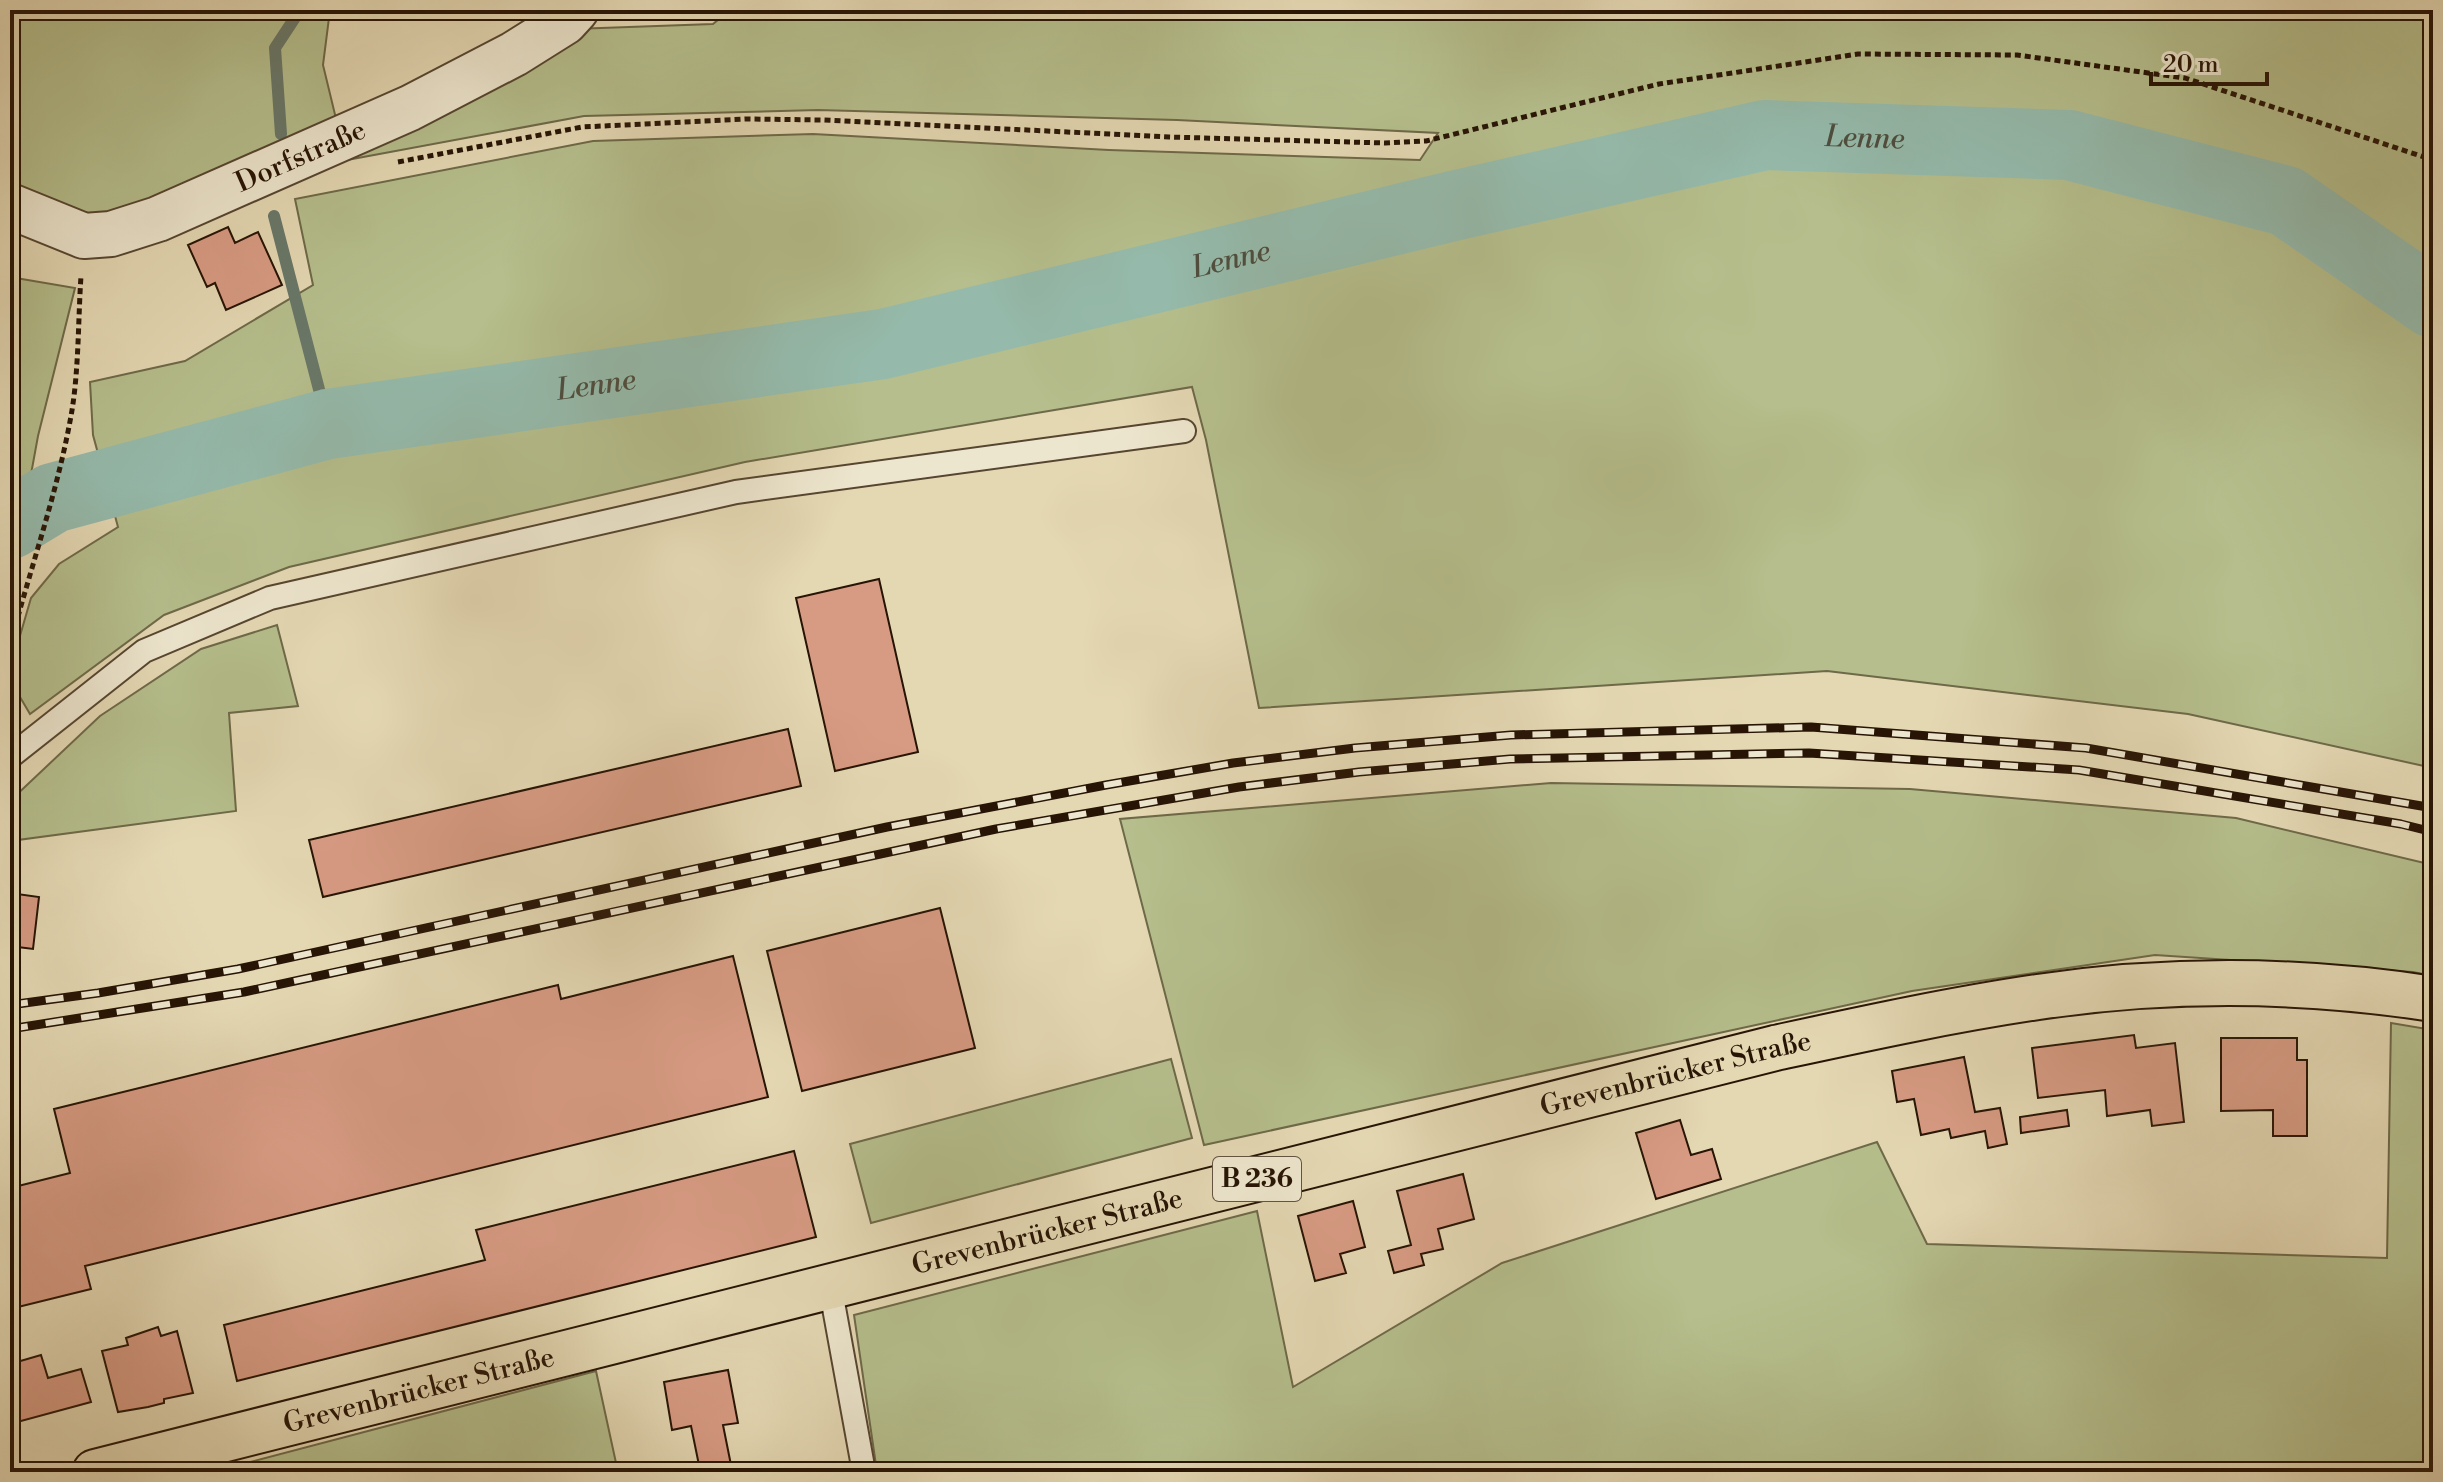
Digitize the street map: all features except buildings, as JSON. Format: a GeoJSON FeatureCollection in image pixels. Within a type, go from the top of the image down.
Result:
{"type":"FeatureCollection","features":[{"type":"Feature","properties":{"kind":"main road","name":"Grevenbrücker Straße"},"geometry":{"type":"LineString","coordinates":[[95,1472],[1760,1052],[1903,1020],[2041,997],[2195,985],[2374,990],[2433,999]]}},
{"type":"Feature","properties":{"kind":"street","name":"Dorfstraße"},"geometry":{"type":"LineString","coordinates":[[84,236],[111,234],[158,219],[410,108],[514,54],[565,22],[576,10]]}},
{"type":"Feature","properties":{"kind":"street"},"geometry":{"type":"LineString","coordinates":[[10,206],[84,236]]}},
{"type":"Feature","properties":{"kind":"lane"},"geometry":{"type":"LineString","coordinates":[[10,757],[144,651],[270,598],[736,492],[1184,431]]}},
{"type":"Feature","properties":{"kind":"lane"},"geometry":{"type":"LineString","coordinates":[[830,1286],[864,1472]]}},
{"type":"Feature","properties":{"kind":"path"},"geometry":{"type":"LineString","coordinates":[[384,164],[582,127],[747,119],[1200,138],[1385,143],[1426,141],[1659,84],[1858,54],[2017,55],[2185,78],[2433,160]]}},
{"type":"Feature","properties":{"kind":"path"},"geometry":{"type":"LineString","coordinates":[[10,646],[27,578],[53,498],[72,413],[84,236]]}},
{"type":"Feature","properties":{"kind":"green space"},"geometry":{"type":"Polygon","coordinates":[[[10,10],[330,10],[323,65],[339,131],[93,222],[10,190],[10,10]]]}},
{"type":"Feature","properties":{"kind":"green space"},"geometry":{"type":"Polygon","coordinates":[[[730,10],[2433,10],[2433,768],[2188,714],[1827,671],[1259,708],[1206,440],[1192,387],[745,462],[289,567],[164,615],[30,714],[17,692],[15,653],[31,598],[59,564],[118,527],[93,435],[90,382],[185,361],[313,285],[295,199],[593,141],[813,134],[1109,150],[1420,160],[1438,133],[1177,120],[818,110],[584,116],[304,168],[573,29],[713,24],[730,10]]]}},
{"type":"Feature","properties":{"kind":"green space"},"geometry":{"type":"Polygon","coordinates":[[[10,277],[75,288],[38,436],[10,589],[10,277]]]}},
{"type":"Feature","properties":{"kind":"green space"},"geometry":{"type":"Polygon","coordinates":[[[277,625],[298,706],[229,713],[236,811],[10,841],[10,801],[100,716],[201,649],[277,625]]]}},
{"type":"Feature","properties":{"kind":"green space"},"geometry":{"type":"Polygon","coordinates":[[[1551,783],[1910,789],[2236,818],[2433,865],[2433,976],[2413,972],[2155,955],[1912,991],[1204,1145],[1120,819],[1551,783]]]}},
{"type":"Feature","properties":{"kind":"green space"},"geometry":{"type":"Polygon","coordinates":[[[2391,1023],[2433,1030],[2433,1472],[877,1472],[854,1315],[1257,1211],[1293,1387],[1502,1263],[1877,1142],[1927,1244],[2387,1258],[2391,1023]]]}},
{"type":"Feature","properties":{"kind":"green space"},"geometry":{"type":"Polygon","coordinates":[[[1171,1059],[1192,1138],[871,1223],[850,1144],[1171,1059]]]}},
{"type":"Feature","properties":{"kind":"green space"},"geometry":{"type":"Polygon","coordinates":[[[596,1371],[618,1472],[212,1472],[596,1371]]]}},
{"type":"Feature","properties":{"kind":"waterway"},"geometry":{"type":"LineString","coordinates":[[281,134],[275,48],[300,10]]}},
{"type":"Feature","properties":{"kind":"waterway","name":"Lenne"},"geometry":{"type":"LineString","coordinates":[[10,524],[53,498],[328,424],[883,344],[1453,206],[1765,135],[2069,145],[2286,201],[2433,303]]}},
{"type":"Feature","properties":{"kind":"waterway"},"geometry":{"type":"LineString","coordinates":[[274,216],[328,424]]}},
{"type":"Feature","properties":{"kind":"railway"},"geometry":{"type":"LineString","coordinates":[[10,1005],[238,969],[887,827],[1106,785],[1233,763],[1355,748],[1511,735],[1811,727],[2086,748],[2433,808]]}},
{"type":"Feature","properties":{"kind":"railway"},"geometry":{"type":"LineString","coordinates":[[10,1029],[244,992],[996,829],[1239,787],[1359,772],[1510,759],[1809,753],[2079,770],[2433,832]]}}]}
